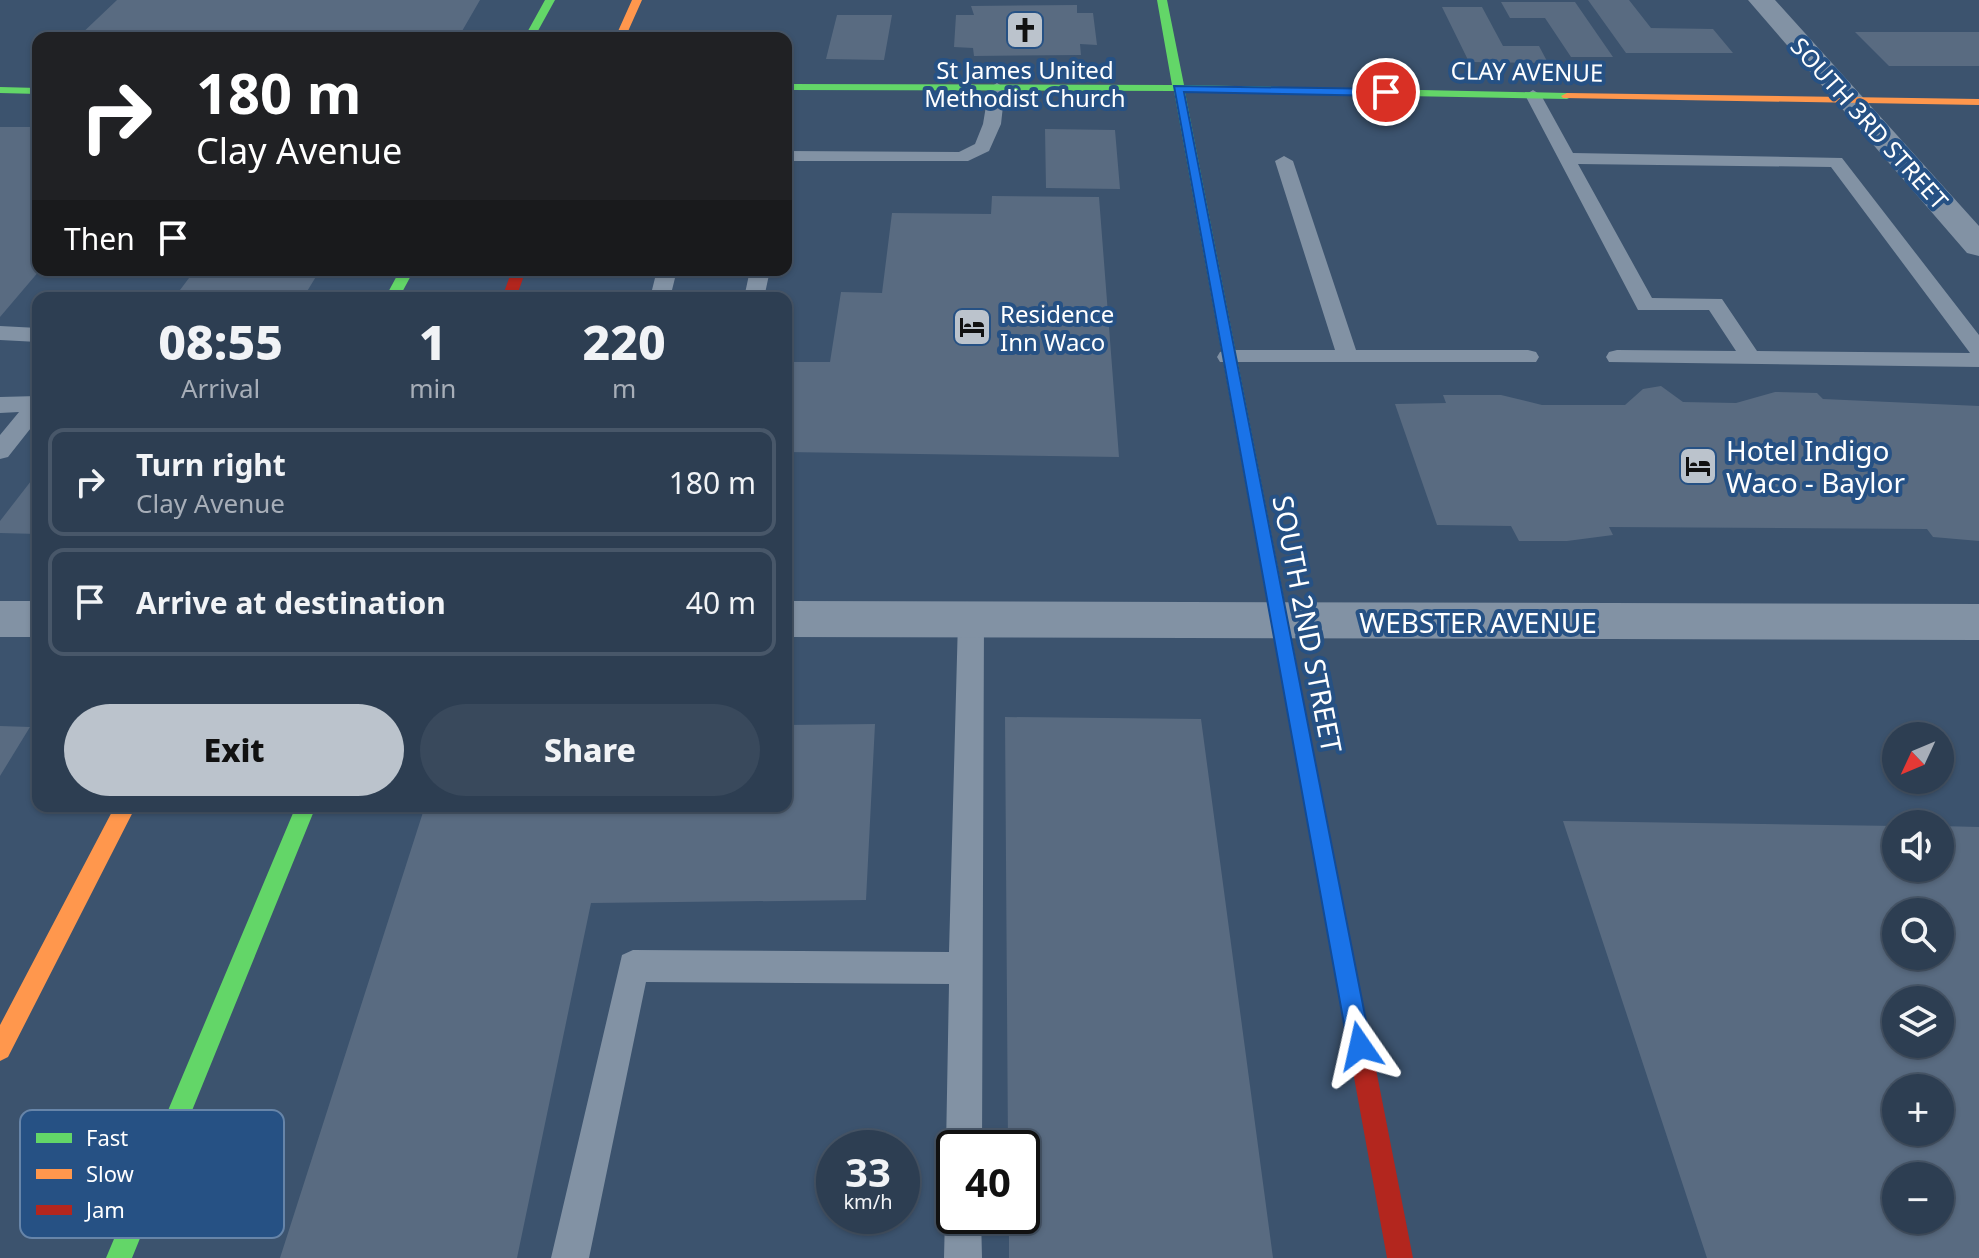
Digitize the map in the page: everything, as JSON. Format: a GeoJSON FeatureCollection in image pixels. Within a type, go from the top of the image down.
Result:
{"type":"FeatureCollection","features":[{"type":"Feature","properties":{"kind":"street"},"geometry":{"type":"LineString","coordinates":[[532,32],[550,0]]}},
{"type":"Feature","properties":{"kind":"street"},"geometry":{"type":"LineString","coordinates":[[623,32],[637,0]]}},
{"type":"Feature","properties":{"kind":"street","name":"SOUTH 2ND STREET"},"geometry":{"type":"LineString","coordinates":[[1162,0],[1400,1258]]}},
{"type":"Feature","properties":{"kind":"street","name":"SOUTH 3RD STREET"},"geometry":{"type":"LineString","coordinates":[[1761,0],[1979,246]]}},
{"type":"Feature","properties":{"kind":"street","name":"CLAY AVENUE"},"geometry":{"type":"LineString","coordinates":[[792,87],[1178,88],[1979,102]]}},
{"type":"Feature","properties":{"kind":"street"},"geometry":{"type":"LineString","coordinates":[[0,90],[32,91]]}},
{"type":"Feature","properties":{"kind":"street"},"geometry":{"type":"LineString","coordinates":[[0,619],[32,619]]}},
{"type":"Feature","properties":{"kind":"street","name":"WEBSTER AVENUE"},"geometry":{"type":"LineString","coordinates":[[792,619],[1979,622]]}},
{"type":"Feature","properties":{"kind":"street"},"geometry":{"type":"LineString","coordinates":[[0,1049],[123,812]]}},
{"type":"Feature","properties":{"kind":"street"},"geometry":{"type":"LineString","coordinates":[[180,1110],[304,812]]}},
{"type":"Feature","properties":{"kind":"street"},"geometry":{"type":"LineString","coordinates":[[119,1258],[127,1238]]}},
{"type":"Feature","properties":{"kind":"lane"},"geometry":{"type":"LineString","coordinates":[[792,159],[962,157],[983,147],[992,124],[997,88]]}},
{"type":"Feature","properties":{"kind":"lane"},"geometry":{"type":"LineString","coordinates":[[1533,95],[1645,305],[1715,304],[1751,358]]}},
{"type":"Feature","properties":{"kind":"lane"},"geometry":{"type":"LineString","coordinates":[[1566,158],[1836,162],[1979,350]]}},
{"type":"Feature","properties":{"kind":"lane"},"geometry":{"type":"LineString","coordinates":[[1284,161],[1347,356]]}},
{"type":"Feature","properties":{"kind":"lane"},"geometry":{"type":"LineString","coordinates":[[0,333],[32,335]]}},
{"type":"Feature","properties":{"kind":"lane"},"geometry":{"type":"LineString","coordinates":[[1228,357],[1528,357]]}},
{"type":"Feature","properties":{"kind":"lane"},"geometry":{"type":"LineString","coordinates":[[1617,357],[1979,360]]}},
{"type":"Feature","properties":{"kind":"lane"},"geometry":{"type":"LineString","coordinates":[[0,405],[32,404]]}},
{"type":"Feature","properties":{"kind":"lane"},"geometry":{"type":"LineString","coordinates":[[0,451],[32,411]]}},
{"type":"Feature","properties":{"kind":"lane"},"geometry":{"type":"LineString","coordinates":[[964,1130],[971,620]]}},
{"type":"Feature","properties":{"kind":"lane"},"geometry":{"type":"LineString","coordinates":[[570,1258],[633,966],[965,968]]}},
{"type":"Feature","properties":{"kind":"lane"},"geometry":{"type":"LineString","coordinates":[[963,1234],[963,1258]]}},
{"type":"Feature","properties":{"kind":"building"},"geometry":{"type":"Polygon","coordinates":[[[117,0],[480,0],[461,32],[83,32],[117,0]]]}},
{"type":"Feature","properties":{"kind":"building"},"geometry":{"type":"Polygon","coordinates":[[[1588,0],[1629,0],[1651,28],[1713,29],[1733,53],[1626,53],[1588,0]]]}},
{"type":"Feature","properties":{"kind":"building"},"geometry":{"type":"Polygon","coordinates":[[[1501,2],[1575,2],[1613,57],[1571,57],[1545,18],[1510,18],[1501,2]]]}},
{"type":"Feature","properties":{"kind":"building","name":"St James United Methodist Church"},"geometry":{"type":"Polygon","coordinates":[[[1077,5],[1077,13],[1093,13],[1097,45],[1080,44],[1081,55],[974,56],[973,48],[954,47],[956,15],[974,15],[971,6],[1077,5]]]}},
{"type":"Feature","properties":{"kind":"building"},"geometry":{"type":"Polygon","coordinates":[[[1442,7],[1482,7],[1503,46],[1539,46],[1548,63],[1469,62],[1442,7]]]}},
{"type":"Feature","properties":{"kind":"building"},"geometry":{"type":"Polygon","coordinates":[[[837,15],[892,15],[884,60],[826,59],[837,15]]]}},
{"type":"Feature","properties":{"kind":"building"},"geometry":{"type":"Polygon","coordinates":[[[1855,32],[1979,32],[1979,66],[1889,66],[1855,32]]]}},
{"type":"Feature","properties":{"kind":"building"},"geometry":{"type":"Polygon","coordinates":[[[0,127],[32,127],[32,276],[35,276],[0,317],[0,127]]]}},
{"type":"Feature","properties":{"kind":"building"},"geometry":{"type":"Polygon","coordinates":[[[1045,129],[1115,130],[1120,189],[1046,188],[1045,129]]]}},
{"type":"Feature","properties":{"kind":"building","name":"Residence Inn Waco"},"geometry":{"type":"Polygon","coordinates":[[[992,196],[1099,197],[1119,457],[792,452],[792,362],[830,362],[841,292],[882,293],[892,213],[991,214],[992,196]]]}},
{"type":"Feature","properties":{"kind":"building"},"geometry":{"type":"Polygon","coordinates":[[[190,276],[316,276],[307,292],[178,292],[190,276]]]}},
{"type":"Feature","properties":{"kind":"building","name":"Hotel Indigo Waco - Baylor"},"geometry":{"type":"Polygon","coordinates":[[[1661,386],[1683,402],[1736,403],[1775,392],[1817,393],[1823,399],[1979,406],[1979,541],[1933,537],[1927,529],[1609,527],[1613,535],[1567,541],[1519,541],[1511,526],[1437,525],[1395,404],[1446,403],[1443,395],[1501,395],[1542,405],[1625,405],[1643,389],[1661,386]]]}},
{"type":"Feature","properties":{"kind":"building"},"geometry":{"type":"Polygon","coordinates":[[[32,480],[32,534],[0,533],[0,521],[32,480]]]}},
{"type":"Feature","properties":{"kind":"building"},"geometry":{"type":"Polygon","coordinates":[[[1005,717],[1201,719],[1273,1258],[1009,1258],[1009,1234],[1040,1234],[1040,1130],[1008,1130],[1005,717]]]}},
{"type":"Feature","properties":{"kind":"building"},"geometry":{"type":"Polygon","coordinates":[[[875,724],[866,900],[591,903],[517,1258],[280,1258],[423,812],[792,812],[792,725],[875,724]]]}},
{"type":"Feature","properties":{"kind":"building"},"geometry":{"type":"Polygon","coordinates":[[[0,726],[30,727],[0,776],[0,726]]]}},
{"type":"Feature","properties":{"kind":"building"},"geometry":{"type":"Polygon","coordinates":[[[1563,821],[1882,826],[1882,882],[1954,882],[1954,826],[1979,827],[1979,1258],[1707,1258],[1563,821]]]}},
{"type":"Feature","properties":{"kind":"traffic: fast"},"geometry":{"type":"LineString","coordinates":[[532,32],[550,0]]}},
{"type":"Feature","properties":{"kind":"traffic: fast"},"geometry":{"type":"LineString","coordinates":[[1162,0],[1287,661]]}},
{"type":"Feature","properties":{"kind":"traffic: fast"},"geometry":{"type":"LineString","coordinates":[[792,87],[1178,88],[1567,96]]}},
{"type":"Feature","properties":{"kind":"traffic: fast"},"geometry":{"type":"LineString","coordinates":[[0,90],[32,91]]}},
{"type":"Feature","properties":{"kind":"traffic: fast"},"geometry":{"type":"LineString","coordinates":[[395,292],[404,276]]}},
{"type":"Feature","properties":{"kind":"traffic: fast"},"geometry":{"type":"LineString","coordinates":[[180,1110],[304,812]]}},
{"type":"Feature","properties":{"kind":"traffic: fast"},"geometry":{"type":"LineString","coordinates":[[119,1258],[127,1238]]}},
{"type":"Feature","properties":{"kind":"traffic: slow"},"geometry":{"type":"LineString","coordinates":[[623,32],[637,0]]}},
{"type":"Feature","properties":{"kind":"traffic: slow"},"geometry":{"type":"LineString","coordinates":[[1567,96],[1979,102]]}},
{"type":"Feature","properties":{"kind":"traffic: slow"},"geometry":{"type":"LineString","coordinates":[[0,1049],[123,812]]}},
{"type":"Feature","properties":{"kind":"traffic: jam"},"geometry":{"type":"LineString","coordinates":[[511,292],[517,276]]}},
{"type":"Feature","properties":{"kind":"traffic: jam"},"geometry":{"type":"LineString","coordinates":[[1287,661],[1400,1258]]}},
{"type":"Feature","properties":{"kind":"place","name":"St James United Methodist Church"},"geometry":{"type":"Point","coordinates":[1025,30]}},
{"type":"Feature","properties":{"kind":"place","name":"Residence Inn Waco"},"geometry":{"type":"Point","coordinates":[972,327]}},
{"type":"Feature","properties":{"kind":"place","name":"Hotel Indigo Waco - Baylor"},"geometry":{"type":"Point","coordinates":[1698,466]}},
{"type":"Feature","properties":{"kind":"route"},"geometry":{"type":"LineString","coordinates":[[1360,1046],[1178,88],[1386,92]]}}]}
